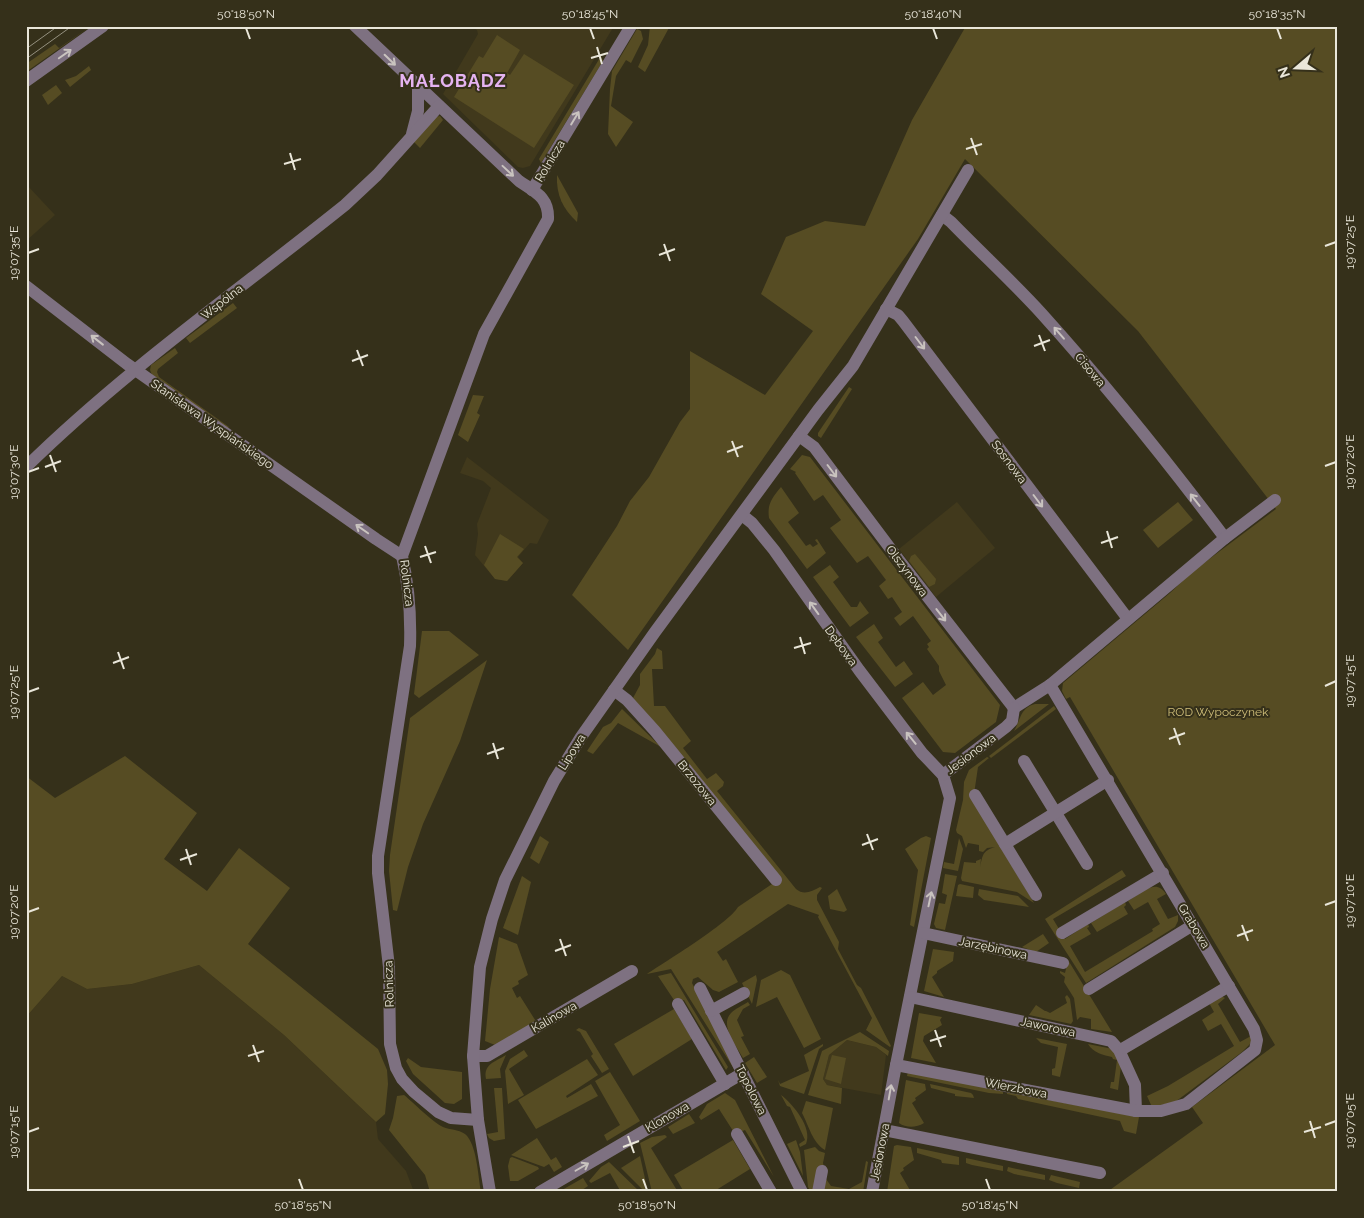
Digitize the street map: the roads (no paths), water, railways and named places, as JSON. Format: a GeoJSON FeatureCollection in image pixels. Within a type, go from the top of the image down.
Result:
{"type":"FeatureCollection","features":[{"type":"Feature","properties":{"kind":"street"},"geometry":{"type":"LineString","coordinates":[[26,81],[103,26]]}},
{"type":"Feature","properties":{"kind":"street"},"geometry":{"type":"LineString","coordinates":[[355,26],[519,181],[532,190]]}},
{"type":"Feature","properties":{"kind":"street","name":"Rolnicza"},"geometry":{"type":"LineString","coordinates":[[478,1120],[451,1118],[438,1112],[414,1092],[402,1079],[396,1068],[390,1044],[388,950],[378,874],[378,856],[410,646],[410,594],[402,556],[484,334],[548,219],[546,202],[532,190],[631,26]]}},
{"type":"Feature","properties":{"kind":"street","name":"Wspólna"},"geometry":{"type":"LineString","coordinates":[[412,134],[418,111],[418,86]]}},
{"type":"Feature","properties":{"kind":"street","name":"Wspólna"},"geometry":{"type":"LineString","coordinates":[[26,467],[136,369],[345,205],[377,175],[439,106]]}},
{"type":"Feature","properties":{"kind":"street","name":"Lipowa"},"geometry":{"type":"LineString","coordinates":[[490,1192],[478,1120],[473,1056],[480,967],[492,919],[506,880],[554,781],[581,737],[799,436],[853,366],[968,170]]}},
{"type":"Feature","properties":{"kind":"street","name":"Cisowa"},"geometry":{"type":"LineString","coordinates":[[942,215],[1016,286],[1074,351],[1134,423],[1224,538]]}},
{"type":"Feature","properties":{"kind":"street","name":"Stanisława Wyspiańskiego"},"geometry":{"type":"LineString","coordinates":[[26,286],[136,369],[402,556]]}},
{"type":"Feature","properties":{"kind":"street","name":"Sosnowa"},"geometry":{"type":"LineString","coordinates":[[886,309],[898,315],[903,321],[1128,619]]}},
{"type":"Feature","properties":{"kind":"street","name":"Olszynowa"},"geometry":{"type":"LineString","coordinates":[[799,436],[814,447],[1014,708]]}},
{"type":"Feature","properties":{"kind":"street"},"geometry":{"type":"LineString","coordinates":[[1014,708],[1050,685],[1224,538],[1275,500]]}},
{"type":"Feature","properties":{"kind":"street","name":"Dębowa"},"geometry":{"type":"LineString","coordinates":[[742,515],[752,523],[774,550],[859,670],[908,735],[943,775]]}},
{"type":"Feature","properties":{"kind":"street","name":"Grabowa"},"geometry":{"type":"LineString","coordinates":[[1050,685],[1229,986],[1254,1029],[1257,1040],[1255,1050],[1186,1104],[1160,1112],[1136,1111]]}},
{"type":"Feature","properties":{"kind":"street","name":"Brzozowa"},"geometry":{"type":"LineString","coordinates":[[614,690],[627,700],[655,731],[776,880]]}},
{"type":"Feature","properties":{"kind":"street","name":"Jesionowa"},"geometry":{"type":"LineString","coordinates":[[872,1192],[950,798],[943,775],[1006,727],[1012,721],[1014,708]]}},
{"type":"Feature","properties":{"kind":"street"},"geometry":{"type":"LineString","coordinates":[[1024,761],[1086,864]]}},
{"type":"Feature","properties":{"kind":"street"},"geometry":{"type":"LineString","coordinates":[[1005,844],[1108,780]]}},
{"type":"Feature","properties":{"kind":"street"},"geometry":{"type":"LineString","coordinates":[[975,794],[1036,895]]}},
{"type":"Feature","properties":{"kind":"street"},"geometry":{"type":"LineString","coordinates":[[1062,933],[1163,873]]}},
{"type":"Feature","properties":{"kind":"street"},"geometry":{"type":"LineString","coordinates":[[1089,989],[1193,925]]}},
{"type":"Feature","properties":{"kind":"street","name":"Jarzębinowa"},"geometry":{"type":"LineString","coordinates":[[923,934],[1063,964]]}},
{"type":"Feature","properties":{"kind":"street","name":"Kalinowa"},"geometry":{"type":"LineString","coordinates":[[473,1056],[487,1056],[632,972]]}},
{"type":"Feature","properties":{"kind":"street"},"geometry":{"type":"LineString","coordinates":[[1124,1048],[1229,986]]}},
{"type":"Feature","properties":{"kind":"street","name":"Topolowa"},"geometry":{"type":"LineString","coordinates":[[700,988],[802,1192]]}},
{"type":"Feature","properties":{"kind":"street"},"geometry":{"type":"LineString","coordinates":[[712,1011],[744,993]]}},
{"type":"Feature","properties":{"kind":"street","name":"Jaworowa"},"geometry":{"type":"LineString","coordinates":[[910,997],[1111,1041],[1119,1050],[1135,1085],[1136,1111]]}},
{"type":"Feature","properties":{"kind":"street"},"geometry":{"type":"LineString","coordinates":[[678,1004],[725,1084]]}},
{"type":"Feature","properties":{"kind":"street","name":"Wierzbowa"},"geometry":{"type":"LineString","coordinates":[[896,1065],[1136,1111]]}},
{"type":"Feature","properties":{"kind":"street","name":"Klonowa"},"geometry":{"type":"LineString","coordinates":[[540,1192],[743,1073]]}},
{"type":"Feature","properties":{"kind":"street"},"geometry":{"type":"LineString","coordinates":[[884,1130],[1100,1174]]}},
{"type":"Feature","properties":{"kind":"street"},"geometry":{"type":"LineString","coordinates":[[737,1134],[770,1192]]}},
{"type":"Feature","properties":{"kind":"street"},"geometry":{"type":"LineString","coordinates":[[818,1192],[822,1171]]}},
{"type":"Feature","properties":{"kind":"tram line"},"geometry":{"type":"LineString","coordinates":[[26,49],[58,26]]}},
{"type":"Feature","properties":{"kind":"tram line"},"geometry":{"type":"LineString","coordinates":[[26,59],[72,26]]}},
{"type":"Feature","properties":{"kind":"district","name":"MAŁOBĄDZ"},"geometry":{"type":"Point","coordinates":[453,80]}},
{"type":"Feature","properties":{"kind":"park label","name":"ROD Wypoczynek"},"geometry":{"type":"Point","coordinates":[1218,712]}}]}
